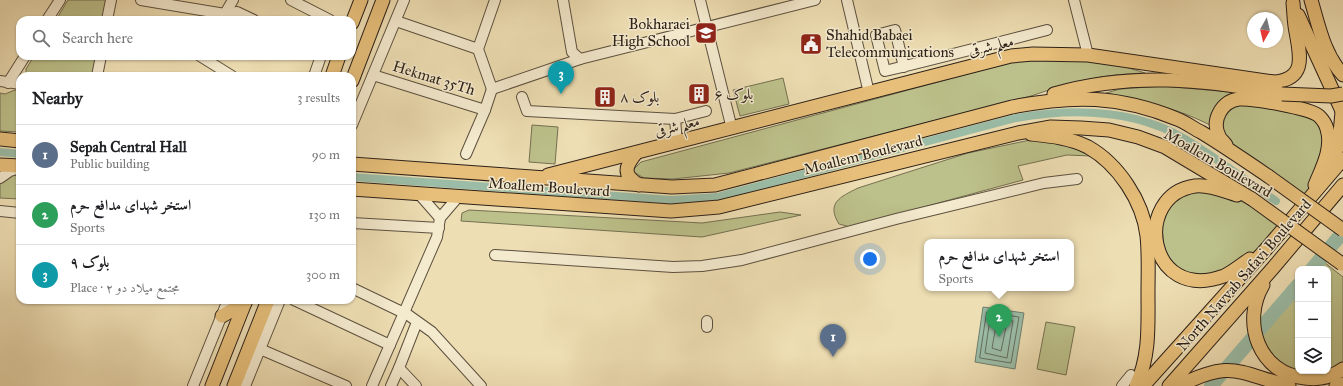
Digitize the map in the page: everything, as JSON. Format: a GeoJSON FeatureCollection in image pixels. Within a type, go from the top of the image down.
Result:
{"type":"FeatureCollection","features":[{"type":"Feature","properties":{"kind":"main road"},"geometry":{"type":"LineString","coordinates":[[355,16],[361,0]]}},
{"type":"Feature","properties":{"kind":"main road"},"geometry":{"type":"LineString","coordinates":[[355,72],[383,0]]}},
{"type":"Feature","properties":{"kind":"main road"},"geometry":{"type":"LineString","coordinates":[[1311,0],[1324,45],[1337,68],[1343,75]]}},
{"type":"Feature","properties":{"kind":"main road"},"geometry":{"type":"LineString","coordinates":[[1293,2],[1343,113],[1339,144],[1334,159],[1312,194]]}},
{"type":"Feature","properties":{"kind":"main road","name":"معلم شرقی"},"geometry":{"type":"LineString","coordinates":[[536,178],[869,94],[992,61],[1033,54],[1088,55],[1281,82],[1292,76],[1301,59],[1293,2]]}},
{"type":"Feature","properties":{"kind":"main road"},"geometry":{"type":"LineString","coordinates":[[1324,45],[1332,55],[1343,63]]}},
{"type":"Feature","properties":{"kind":"main road"},"geometry":{"type":"LineString","coordinates":[[334,72],[338,60]]}},
{"type":"Feature","properties":{"kind":"main road"},"geometry":{"type":"LineString","coordinates":[[1012,107],[1081,86],[1127,81],[1181,80],[1230,84],[1282,94],[1331,96],[1343,94]]}},
{"type":"Feature","properties":{"kind":"main road","name":"Moallem Boulevard"},"geometry":{"type":"LineString","coordinates":[[356,162],[536,178],[639,185],[672,187],[715,185],[1012,107],[1048,100],[1080,98],[1113,100],[1145,108],[1178,119],[1230,150],[1343,230]]}},
{"type":"Feature","properties":{"kind":"main road"},"geometry":{"type":"LineString","coordinates":[[1230,150],[1218,135],[1216,122],[1219,110],[1227,103],[1238,99],[1343,113]]}},
{"type":"Feature","properties":{"kind":"main road"},"geometry":{"type":"LineString","coordinates":[[1305,109],[1319,116],[1327,127],[1330,140],[1326,156],[1312,194]]}},
{"type":"Feature","properties":{"kind":"main road","name":"Moallem Boulevard"},"geometry":{"type":"LineString","coordinates":[[356,189],[671,211],[719,207],[1018,133],[1051,127],[1109,130],[1138,137],[1165,147],[1252,199],[1343,265]]}},
{"type":"Feature","properties":{"kind":"main road"},"geometry":{"type":"LineString","coordinates":[[1018,133],[1052,137],[1088,147],[1121,176],[1133,194],[1142,216],[1147,235],[1148,258],[1148,343],[1144,367],[1134,381]]}},
{"type":"Feature","properties":{"kind":"main road"},"geometry":{"type":"LineString","coordinates":[[0,140],[16,141]]}},
{"type":"Feature","properties":{"kind":"main road"},"geometry":{"type":"LineString","coordinates":[[636,153],[628,164],[627,172],[630,179],[639,185]]}},
{"type":"Feature","properties":{"kind":"main road","name":"North Navvab Safavi Boulevard"},"geometry":{"type":"LineString","coordinates":[[1143,386],[1267,248],[1343,159]]}},
{"type":"Feature","properties":{"kind":"main road"},"geometry":{"type":"LineString","coordinates":[[0,165],[16,167]]}},
{"type":"Feature","properties":{"kind":"main road","name":"North Navvab Safavi Boulevard"},"geometry":{"type":"LineString","coordinates":[[1169,386],[1273,268],[1343,185]]}},
{"type":"Feature","properties":{"kind":"main road"},"geometry":{"type":"LineString","coordinates":[[1252,199],[1211,188],[1195,186],[1179,192],[1167,200],[1159,214],[1155,230],[1156,248],[1163,261],[1172,271],[1189,280],[1203,281],[1225,275],[1267,248]]}},
{"type":"Feature","properties":{"kind":"main road"},"geometry":{"type":"LineString","coordinates":[[1273,268],[1260,291],[1253,314],[1253,328],[1263,355],[1272,366],[1280,372],[1298,378],[1317,379],[1338,373],[1343,369]]}},
{"type":"Feature","properties":{"kind":"main road"},"geometry":{"type":"LineString","coordinates":[[222,316],[240,304]]}},
{"type":"Feature","properties":{"kind":"main road"},"geometry":{"type":"LineString","coordinates":[[212,386],[244,304]]}},
{"type":"Feature","properties":{"kind":"main road"},"geometry":{"type":"LineString","coordinates":[[234,386],[266,304]]}},
{"type":"Feature","properties":{"kind":"main road"},"geometry":{"type":"LineString","coordinates":[[1179,386],[1194,378],[1222,370],[1243,371],[1289,386]]}},
{"type":"Feature","properties":{"kind":"main road"},"geometry":{"type":"LineString","coordinates":[[1336,386],[1343,384]]}},
{"type":"Feature","properties":{"kind":"street"},"geometry":{"type":"LineString","coordinates":[[50,16],[60,0]]}},
{"type":"Feature","properties":{"kind":"street"},"geometry":{"type":"LineString","coordinates":[[108,16],[111,0]]}},
{"type":"Feature","properties":{"kind":"street"},"geometry":{"type":"LineString","coordinates":[[141,0],[218,16]]}},
{"type":"Feature","properties":{"kind":"street"},"geometry":{"type":"LineString","coordinates":[[224,16],[233,0]]}},
{"type":"Feature","properties":{"kind":"street"},"geometry":{"type":"LineString","coordinates":[[291,0],[322,16]]}},
{"type":"Feature","properties":{"kind":"street"},"geometry":{"type":"LineString","coordinates":[[356,115],[404,0]]}},
{"type":"Feature","properties":{"kind":"street"},"geometry":{"type":"LineString","coordinates":[[466,154],[485,110],[492,89],[478,49],[495,0]]}},
{"type":"Feature","properties":{"kind":"street"},"geometry":{"type":"LineString","coordinates":[[563,0],[572,52],[580,59]]}},
{"type":"Feature","properties":{"kind":"street"},"geometry":{"type":"LineString","coordinates":[[700,0],[732,129]]}},
{"type":"Feature","properties":{"kind":"street"},"geometry":{"type":"LineString","coordinates":[[492,89],[580,59],[815,0]]}},
{"type":"Feature","properties":{"kind":"street"},"geometry":{"type":"LineString","coordinates":[[847,0],[869,94]]}},
{"type":"Feature","properties":{"kind":"street"},"geometry":{"type":"LineString","coordinates":[[1074,0],[1088,55]]}},
{"type":"Feature","properties":{"kind":"street"},"geometry":{"type":"LineString","coordinates":[[226,16],[238,12],[246,16]]}},
{"type":"Feature","properties":{"kind":"street"},"geometry":{"type":"LineString","coordinates":[[396,21],[478,49]]}},
{"type":"Feature","properties":{"kind":"street"},"geometry":{"type":"LineString","coordinates":[[904,66],[1047,30]]}},
{"type":"Feature","properties":{"kind":"street"},"geometry":{"type":"LineString","coordinates":[[988,45],[992,61]]}},
{"type":"Feature","properties":{"kind":"street"},"geometry":{"type":"LineString","coordinates":[[4,82],[22,60]]}},
{"type":"Feature","properties":{"kind":"street"},"geometry":{"type":"LineString","coordinates":[[98,72],[100,60]]}},
{"type":"Feature","properties":{"kind":"street"},"geometry":{"type":"LineString","coordinates":[[206,60],[226,72]]}},
{"type":"Feature","properties":{"kind":"street"},"geometry":{"type":"LineString","coordinates":[[315,72],[320,60]]}},
{"type":"Feature","properties":{"kind":"street","name":"Hekmat 35Th"},"geometry":{"type":"LineString","coordinates":[[373,75],[485,110]]}},
{"type":"Feature","properties":{"kind":"street"},"geometry":{"type":"LineString","coordinates":[[4,82],[16,84]]}},
{"type":"Feature","properties":{"kind":"street"},"geometry":{"type":"LineString","coordinates":[[522,97],[527,111],[675,119],[706,111]]}},
{"type":"Feature","properties":{"kind":"street"},"geometry":{"type":"LineString","coordinates":[[675,119],[677,143]]}},
{"type":"Feature","properties":{"kind":"street"},"geometry":{"type":"LineString","coordinates":[[0,178],[16,169]]}},
{"type":"Feature","properties":{"kind":"street"},"geometry":{"type":"LineString","coordinates":[[495,255],[673,267],[702,266],[742,260],[896,219],[1044,183],[1077,179]]}},
{"type":"Feature","properties":{"kind":"street"},"geometry":{"type":"LineString","coordinates":[[419,194],[440,223]]}},
{"type":"Feature","properties":{"kind":"street"},"geometry":{"type":"LineString","coordinates":[[372,386],[404,313],[440,223],[458,197]]}},
{"type":"Feature","properties":{"kind":"street"},"geometry":{"type":"LineString","coordinates":[[0,211],[16,213]]}},
{"type":"Feature","properties":{"kind":"street"},"geometry":{"type":"LineString","coordinates":[[356,223],[440,223]]}},
{"type":"Feature","properties":{"kind":"street"},"geometry":{"type":"LineString","coordinates":[[356,290],[404,313],[432,332],[481,386]]}},
{"type":"Feature","properties":{"kind":"street"},"geometry":{"type":"LineString","coordinates":[[193,386],[226,304]]}},
{"type":"Feature","properties":{"kind":"street"},"geometry":{"type":"LineString","coordinates":[[245,386],[278,304]]}},
{"type":"Feature","properties":{"kind":"street"},"geometry":{"type":"LineString","coordinates":[[303,304],[390,345]]}},
{"type":"Feature","properties":{"kind":"street"},"geometry":{"type":"LineString","coordinates":[[391,386],[417,322]]}},
{"type":"Feature","properties":{"kind":"street"},"geometry":{"type":"LineString","coordinates":[[260,349],[346,386]]}},
{"type":"Feature","properties":{"kind":"street"},"geometry":{"type":"LineString","coordinates":[[399,368],[416,386]]}},
{"type":"Feature","properties":{"kind":"street"},"geometry":{"type":"LineString","coordinates":[[1122,386],[1134,381]]}},
{"type":"Feature","properties":{"kind":"shaded area"},"geometry":{"type":"Polygon","coordinates":[[[68,0],[107,0],[104,16],[58,16],[68,0]]]}},
{"type":"Feature","properties":{"kind":"shaded area"},"geometry":{"type":"Polygon","coordinates":[[[1035,59],[1089,60],[1116,64],[1145,73],[1115,75],[1074,83],[1031,96],[729,173],[673,179],[644,178],[632,171],[641,162],[1016,61],[1035,59]]]}},
{"type":"Feature","properties":{"kind":"shaded area"},"geometry":{"type":"Polygon","coordinates":[[[32,60],[96,60],[95,72],[26,72],[26,69],[32,60]]]}},
{"type":"Feature","properties":{"kind":"shaded area"},"geometry":{"type":"Polygon","coordinates":[[[783,78],[789,104],[740,116],[733,90],[783,78]]]}},
{"type":"Feature","properties":{"kind":"shaded area"},"geometry":{"type":"Polygon","coordinates":[[[1163,86],[1241,93],[1212,126],[1186,114],[1134,99],[1106,93],[1120,89],[1163,86]]]}},
{"type":"Feature","properties":{"kind":"shaded area"},"geometry":{"type":"Polygon","coordinates":[[[16,90],[16,132],[0,131],[0,93],[5,94],[16,90]]]}},
{"type":"Feature","properties":{"kind":"shaded area"},"geometry":{"type":"Polygon","coordinates":[[[1238,102],[1318,117],[1328,140],[1311,191],[1304,198],[1233,148],[1221,135],[1222,113],[1238,102]]]}},
{"type":"Feature","properties":{"kind":"shaded area"},"geometry":{"type":"Polygon","coordinates":[[[532,125],[558,127],[555,164],[529,162],[532,125]]]}},
{"type":"Feature","properties":{"kind":"shaded area"},"geometry":{"type":"Polygon","coordinates":[[[1035,139],[1062,142],[1091,156],[1067,155],[1018,166],[1023,180],[850,227],[839,224],[835,217],[834,211],[837,202],[846,194],[858,188],[968,153],[1035,139]]]}},
{"type":"Feature","properties":{"kind":"shaded area"},"geometry":{"type":"Polygon","coordinates":[[[12,175],[16,176],[16,199],[0,198],[0,184],[12,175]]]}},
{"type":"Feature","properties":{"kind":"shaded area"},"geometry":{"type":"Polygon","coordinates":[[[1212,190],[1247,202],[1280,227],[1264,245],[1226,270],[1190,278],[1165,260],[1161,216],[1180,193],[1212,190]]]}},
{"type":"Feature","properties":{"kind":"shaded area"},"geometry":{"type":"Polygon","coordinates":[[[469,210],[702,223],[780,212],[801,215],[702,237],[461,221],[462,213],[469,210]]]}},
{"type":"Feature","properties":{"kind":"shaded area"},"geometry":{"type":"Polygon","coordinates":[[[1320,259],[1329,266],[1314,266],[1320,259]]]}},
{"type":"Feature","properties":{"kind":"shaded area"},"geometry":{"type":"Polygon","coordinates":[[[1331,268],[1343,277],[1343,364],[1331,370],[1331,268]]]}},
{"type":"Feature","properties":{"kind":"shaded area"},"geometry":{"type":"Polygon","coordinates":[[[1295,289],[1295,372],[1280,366],[1271,359],[1264,350],[1257,333],[1295,289]]]}},
{"type":"Feature","properties":{"kind":"shaded area"},"geometry":{"type":"Polygon","coordinates":[[[1046,322],[1075,327],[1066,375],[1037,369],[1046,322]]]}},
{"type":"Feature","properties":{"kind":"water"},"geometry":{"type":"Polygon","coordinates":[[[983,307],[1024,313],[1015,369],[975,362],[983,307]]]}},
{"type":"Feature","properties":{"kind":"waterway"},"geometry":{"type":"LineString","coordinates":[[356,177],[672,200],[717,197],[1016,118],[1081,112],[1124,117],[1165,129],[1197,146],[1276,201]]}},
{"type":"Feature","properties":{"kind":"waterway"},"geometry":{"type":"LineString","coordinates":[[0,152],[16,154]]}},
{"type":"Feature","properties":{"kind":"waterway"},"geometry":{"type":"LineString","coordinates":[[1315,266],[1343,232]]}},
{"type":"Feature","properties":{"kind":"waterway"},"geometry":{"type":"LineString","coordinates":[[1211,386],[1295,288]]}},
{"type":"Feature","properties":{"kind":"place","name":"Bokharaei High School"},"geometry":{"type":"Point","coordinates":[706,33]}},
{"type":"Feature","properties":{"kind":"place","name":"Shahid Babaei Telecommunications"},"geometry":{"type":"Point","coordinates":[811,44]}},
{"type":"Feature","properties":{"kind":"place","name":"بلوک ۹"},"geometry":{"type":"Point","coordinates":[561,94]}},
{"type":"Feature","properties":{"kind":"place","name":"بلوک ۶"},"geometry":{"type":"Point","coordinates":[699,94]}},
{"type":"Feature","properties":{"kind":"place","name":"بلوک ۸"},"geometry":{"type":"Point","coordinates":[605,97]}},
{"type":"Feature","properties":{"kind":"place","name":"استخر شهدای مدافع حرم"},"geometry":{"type":"Point","coordinates":[999,337]}},
{"type":"Feature","properties":{"kind":"place","name":"Sepah Central Hall"},"geometry":{"type":"Point","coordinates":[833,357]}}]}
